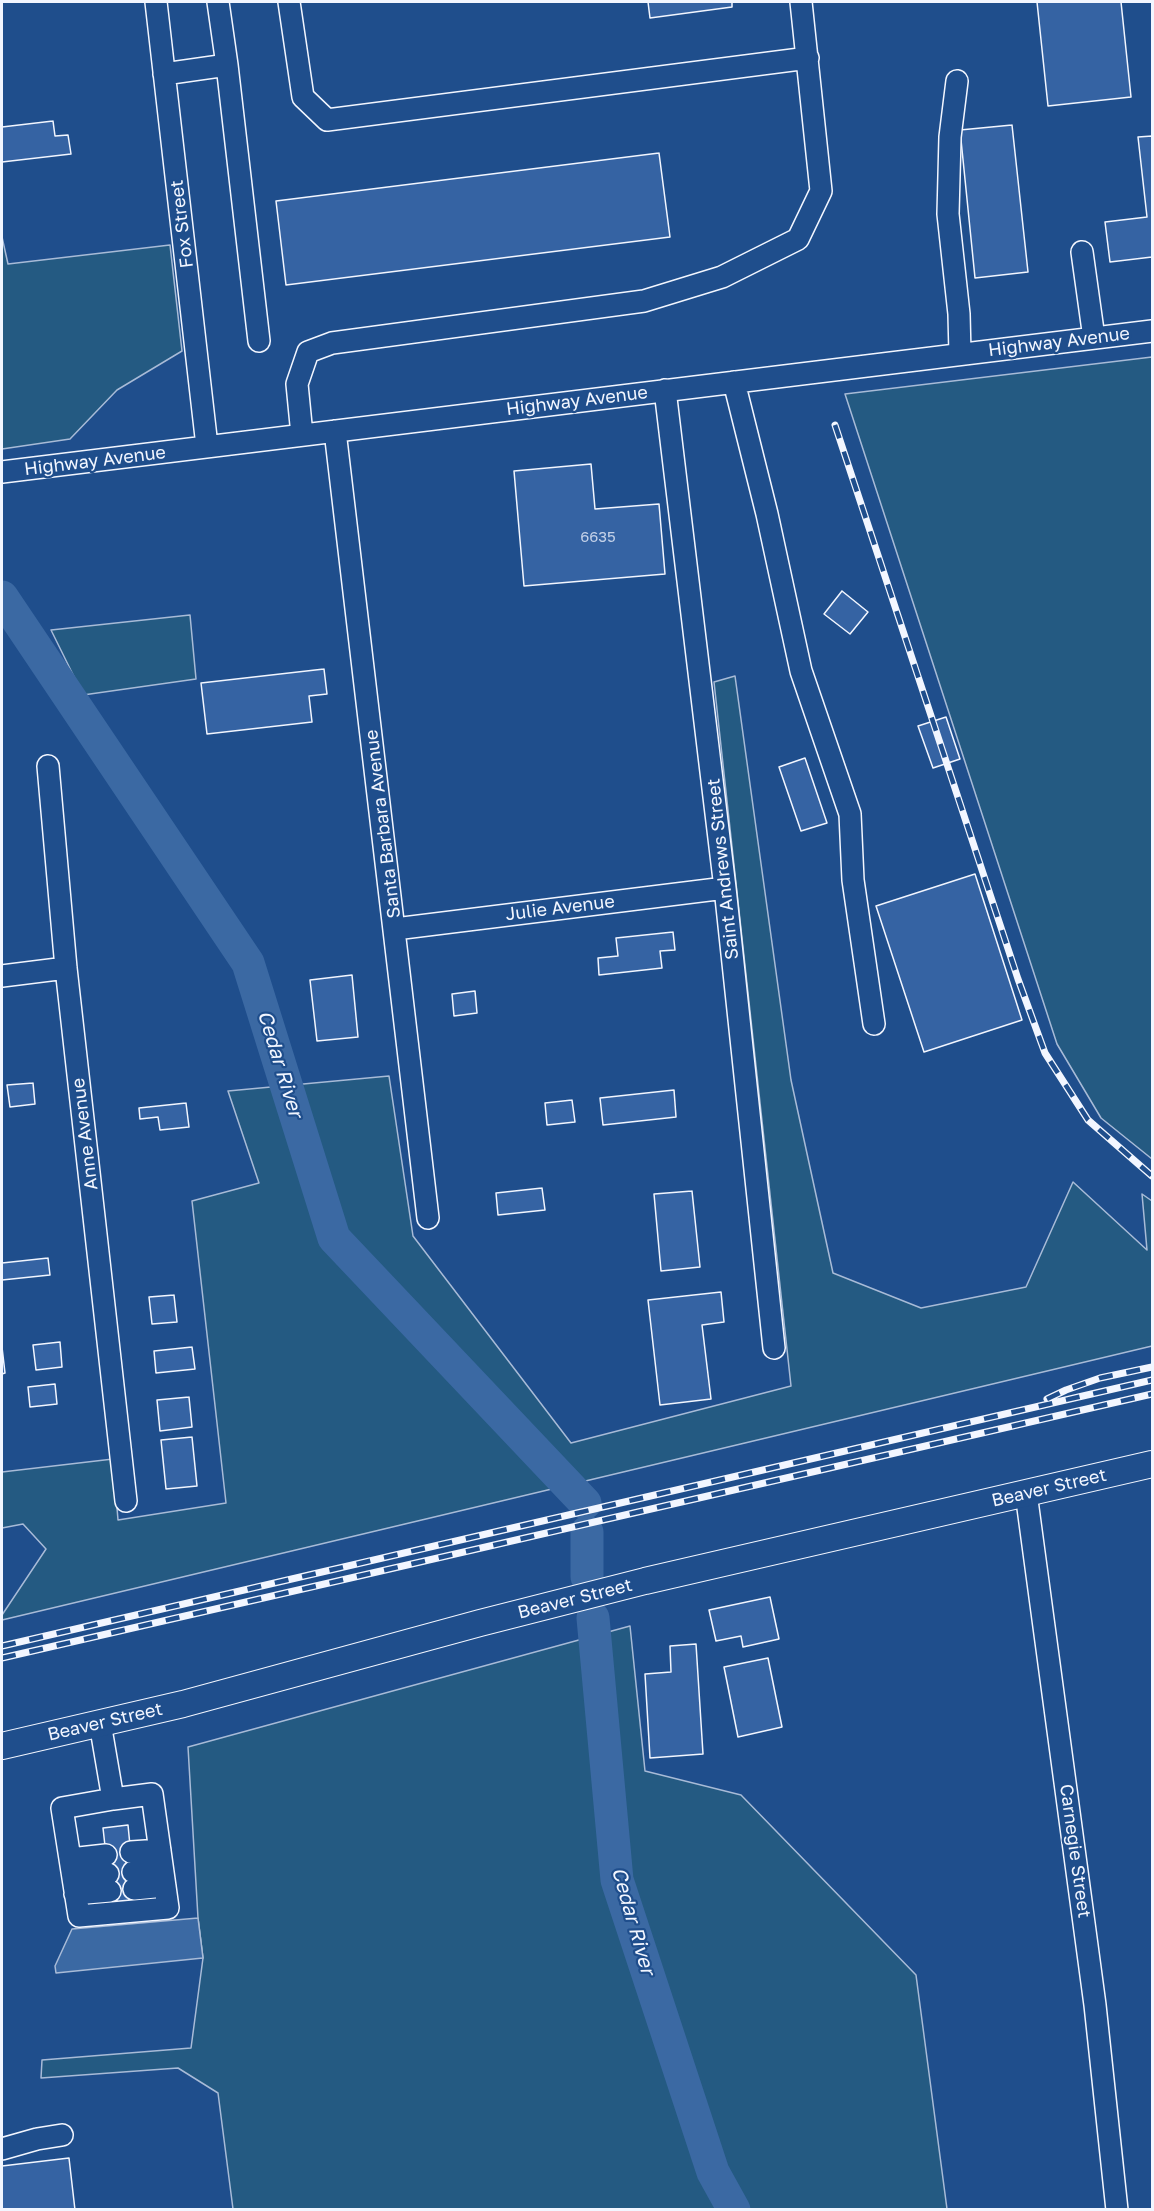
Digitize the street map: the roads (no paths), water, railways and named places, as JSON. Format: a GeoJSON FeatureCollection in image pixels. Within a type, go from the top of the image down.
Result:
{"type":"FeatureCollection","features":[{"type":"Feature","properties":{"kind":"main road","name":"Beaver Street"},"geometry":{"type":"LineString","coordinates":[[2,1746],[183,1704],[480,1623],[623,1587],[1152,1464]]}},
{"type":"Feature","properties":{"kind":"street","name":"Fox Street"},"geometry":{"type":"LineString","coordinates":[[156,2],[207,446]]}},
{"type":"Feature","properties":{"kind":"street"},"geometry":{"type":"LineString","coordinates":[[218,2],[259,341]]}},
{"type":"Feature","properties":{"kind":"street"},"geometry":{"type":"LineString","coordinates":[[289,2],[303,97],[327,120],[808,58]]}},
{"type":"Feature","properties":{"kind":"street"},"geometry":{"type":"LineString","coordinates":[[302,435],[297,384],[308,352],[332,343],[644,301],[722,277],[798,239],[821,191],[801,2]]}},
{"type":"Feature","properties":{"kind":"street"},"geometry":{"type":"LineString","coordinates":[[164,74],[227,65]]}},
{"type":"Feature","properties":{"kind":"street"},"geometry":{"type":"LineString","coordinates":[[957,81],[951,137],[948,214],[959,314],[960,354]]}},
{"type":"Feature","properties":{"kind":"street"},"geometry":{"type":"LineString","coordinates":[[1082,252],[1094,338]]}},
{"type":"Feature","properties":{"kind":"street","name":"Highway Avenue"},"geometry":{"type":"LineString","coordinates":[[2,472],[1152,331]]}},
{"type":"Feature","properties":{"kind":"street"},"geometry":{"type":"LineString","coordinates":[[734,382],[767,514],[801,672],[850,814],[853,880],[874,1024]]}},
{"type":"Feature","properties":{"kind":"street","name":"Saint Andrews Street"},"geometry":{"type":"LineString","coordinates":[[665,390],[725,888],[774,1348]]}},
{"type":"Feature","properties":{"kind":"street","name":"Santa Barbara Avenue"},"geometry":{"type":"LineString","coordinates":[[335,431],[428,1218]]}},
{"type":"Feature","properties":{"kind":"street","name":"Anne Avenue"},"geometry":{"type":"LineString","coordinates":[[48,766],[66,968],[126,1501]]}},
{"type":"Feature","properties":{"kind":"street","name":"Julie Avenue"},"geometry":{"type":"LineString","coordinates":[[395,928],[725,888]]}},
{"type":"Feature","properties":{"kind":"street"},"geometry":{"type":"LineString","coordinates":[[2,976],[66,968]]}},
{"type":"Feature","properties":{"kind":"street","name":"Carnegie Street"},"geometry":{"type":"LineString","coordinates":[[1026,1493],[1095,2005],[1117,2210]]}},
{"type":"Feature","properties":{"kind":"street"},"geometry":{"type":"LineString","coordinates":[[100,1723],[113,1799]]}},
{"type":"Feature","properties":{"kind":"street"},"geometry":{"type":"LineString","coordinates":[[152,1794],[162,1868],[168,1908],[79,1916],[62,1808],[152,1794]]}},
{"type":"Feature","properties":{"kind":"street"},"geometry":{"type":"LineString","coordinates":[[162,1868],[132,1871],[162,1868]]}},
{"type":"Feature","properties":{"kind":"street"},"geometry":{"type":"LineString","coordinates":[[73,1877],[108,1873],[73,1877]]}},
{"type":"Feature","properties":{"kind":"street"},"geometry":{"type":"LineString","coordinates":[[2,2149],[62,2135]]}},
{"type":"Feature","properties":{"kind":"waterway","name":"Cedar River"},"geometry":{"type":"LineString","coordinates":[[2,597],[248,963],[334,1238],[585,1503]]}},
{"type":"Feature","properties":{"kind":"waterway","name":"Cedar River"},"geometry":{"type":"LineString","coordinates":[[587,1532],[587,1577]]}},
{"type":"Feature","properties":{"kind":"waterway","name":"Cedar River"},"geometry":{"type":"LineString","coordinates":[[593,1618],[617,1880],[713,2172],[734,2210]]}},
{"type":"Feature","properties":{"kind":"railway"},"geometry":{"type":"LineString","coordinates":[[835,425],[1018,979],[1045,1053],[1088,1120],[1152,1176]]}},
{"type":"Feature","properties":{"kind":"railway"},"geometry":{"type":"LineString","coordinates":[[1047,1399],[1100,1378],[1152,1367]]}},
{"type":"Feature","properties":{"kind":"railway"},"geometry":{"type":"LineString","coordinates":[[2,1646],[1152,1380]]}},
{"type":"Feature","properties":{"kind":"railway"},"geometry":{"type":"LineString","coordinates":[[2,1658],[1152,1394]]}}]}
